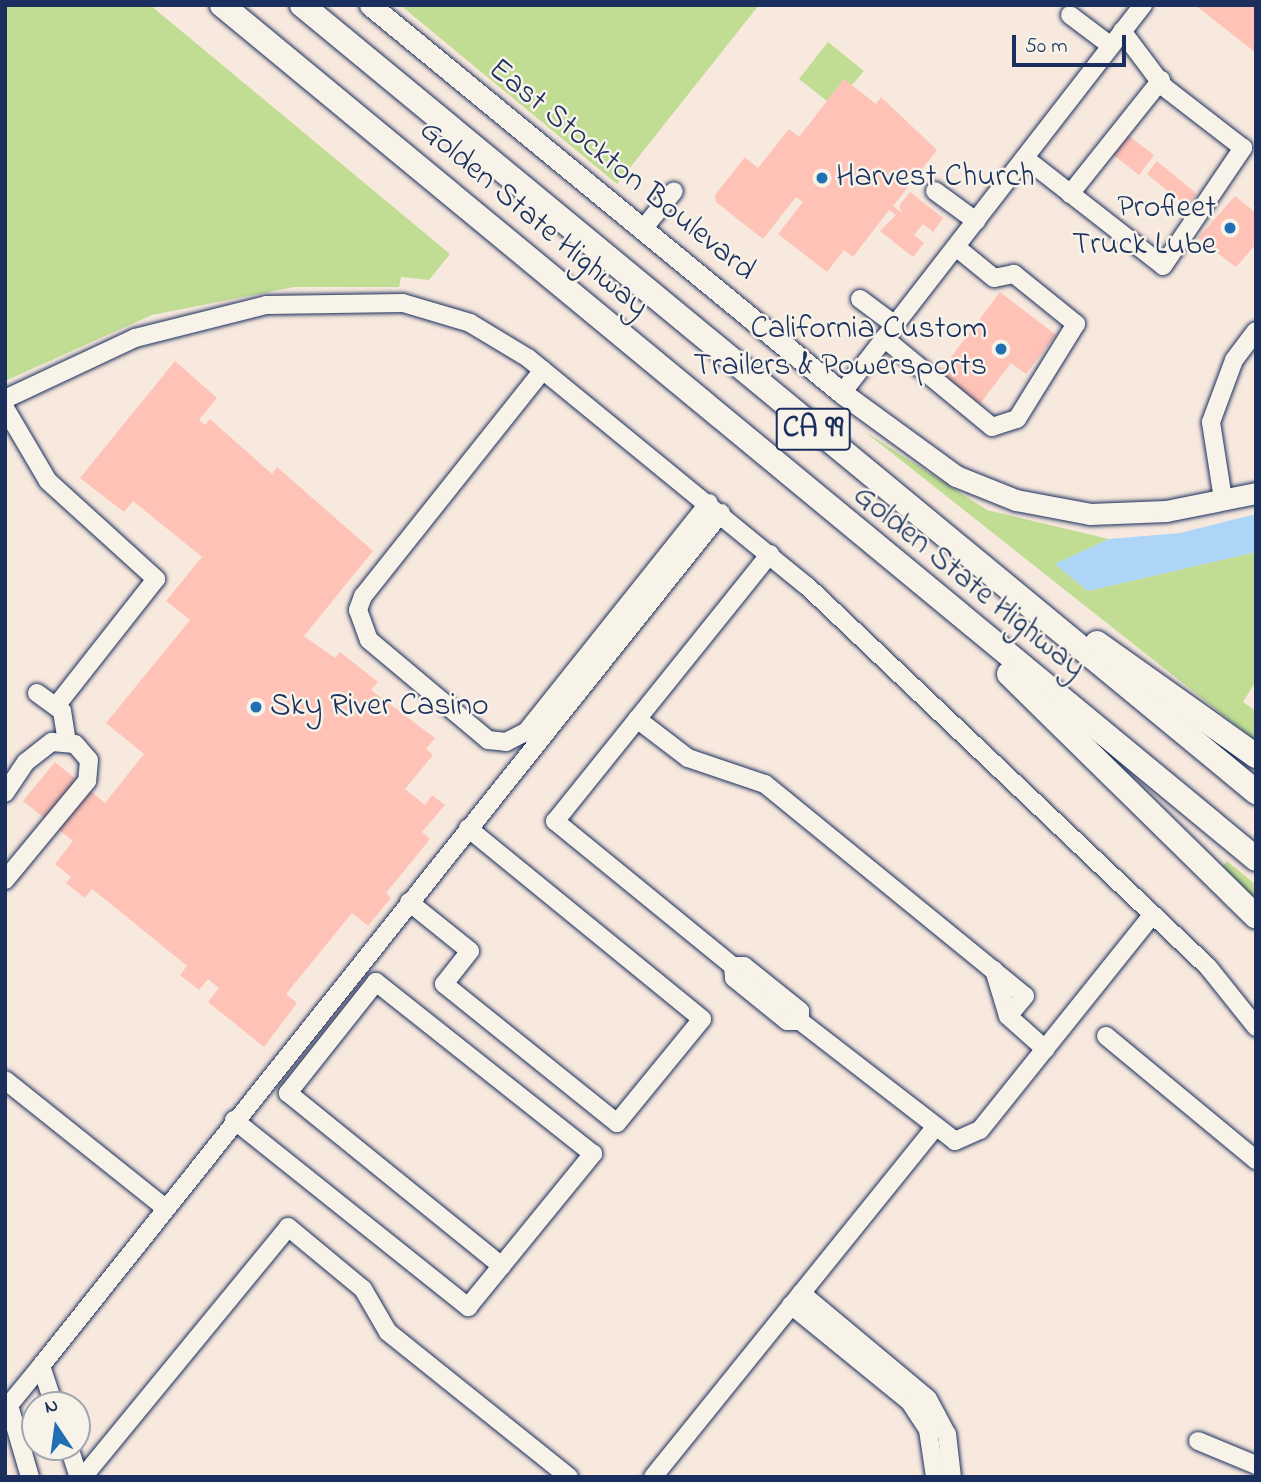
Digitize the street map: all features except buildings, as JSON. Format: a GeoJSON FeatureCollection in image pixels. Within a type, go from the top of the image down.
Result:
{"type":"FeatureCollection","features":[{"type":"Feature","properties":{"kind":"highway","name":"Golden State Highway"},"geometry":{"type":"LineString","coordinates":[[222,5],[984,639],[1256,859]]}},
{"type":"Feature","properties":{"kind":"highway","name":"Golden State Highway"},"geometry":{"type":"LineString","coordinates":[[302,5],[934,530],[1256,792]]}},
{"type":"Feature","properties":{"kind":"highway"},"geometry":{"type":"LineString","coordinates":[[934,530],[1256,756]]}},
{"type":"Feature","properties":{"kind":"highway"},"geometry":{"type":"LineString","coordinates":[[984,639],[1017,685],[1256,917]]}},
{"type":"Feature","properties":{"kind":"main road","name":"East Stockton Boulevard"},"geometry":{"type":"LineString","coordinates":[[370,5],[842,393],[925,457],[1016,500],[1129,514],[1256,493]]}},
{"type":"Feature","properties":{"kind":"street"},"geometry":{"type":"LineString","coordinates":[[842,393],[1122,32],[1151,7]]}},
{"type":"Feature","properties":{"kind":"street"},"geometry":{"type":"LineString","coordinates":[[1070,15],[1111,46]]}},
{"type":"Feature","properties":{"kind":"street"},"geometry":{"type":"LineString","coordinates":[[1025,158],[1163,266],[1243,148],[1161,80],[1122,32]]}},
{"type":"Feature","properties":{"kind":"street"},"geometry":{"type":"LineString","coordinates":[[1070,194],[1161,80]]}},
{"type":"Feature","properties":{"kind":"street"},"geometry":{"type":"LineString","coordinates":[[642,230],[674,191]]}},
{"type":"Feature","properties":{"kind":"street"},"geometry":{"type":"LineString","coordinates":[[935,191],[976,221]]}},
{"type":"Feature","properties":{"kind":"street"},"geometry":{"type":"LineString","coordinates":[[860,299],[992,427],[1017,419],[1076,324],[1014,274],[994,278],[956,247]]}},
{"type":"Feature","properties":{"kind":"street"},"geometry":{"type":"LineString","coordinates":[[5,399],[94,354],[169,327],[320,300],[437,310],[486,332],[543,370],[771,554],[1224,984],[1256,1027]]}},
{"type":"Feature","properties":{"kind":"street"},"geometry":{"type":"LineString","coordinates":[[1223,499],[1211,422],[1234,360],[1256,331]]}},
{"type":"Feature","properties":{"kind":"street"},"geometry":{"type":"LineString","coordinates":[[543,370],[363,596],[358,610],[369,640],[488,740],[506,742],[526,732],[715,508]]}},
{"type":"Feature","properties":{"kind":"street"},"geometry":{"type":"LineString","coordinates":[[5,408],[48,481],[156,579],[57,705]]}},
{"type":"Feature","properties":{"kind":"street"},"geometry":{"type":"LineString","coordinates":[[30,1477],[9,1405],[468,828],[715,508]]}},
{"type":"Feature","properties":{"kind":"street"},"geometry":{"type":"LineString","coordinates":[[771,554],[555,821],[733,966],[744,966],[787,1000],[800,1011],[800,1021],[934,1129],[955,1141],[975,1135],[1152,915]]}},
{"type":"Feature","properties":{"kind":"street"},"geometry":{"type":"LineString","coordinates":[[6,878],[87,782],[89,760],[67,741],[57,705],[37,693]]}},
{"type":"Feature","properties":{"kind":"street"},"geometry":{"type":"LineString","coordinates":[[637,719],[688,758],[765,785],[994,970],[1025,996],[1008,1016],[1045,1049]]}},
{"type":"Feature","properties":{"kind":"street"},"geometry":{"type":"LineString","coordinates":[[5,793],[35,754],[67,741]]}},
{"type":"Feature","properties":{"kind":"street"},"geometry":{"type":"LineString","coordinates":[[409,902],[470,951],[444,984],[617,1123],[702,1018],[468,828]]}},
{"type":"Feature","properties":{"kind":"street"},"geometry":{"type":"LineString","coordinates":[[234,1120],[468,1307],[502,1266],[593,1154],[376,982],[288,1093],[502,1266]]}},
{"type":"Feature","properties":{"kind":"street"},"geometry":{"type":"LineString","coordinates":[[1106,1036],[1256,1160]]}},
{"type":"Feature","properties":{"kind":"street"},"geometry":{"type":"LineString","coordinates":[[5,1080],[164,1207]]}},
{"type":"Feature","properties":{"kind":"street"},"geometry":{"type":"LineString","coordinates":[[654,1476],[934,1129]]}},
{"type":"Feature","properties":{"kind":"street"},"geometry":{"type":"LineString","coordinates":[[81,1477],[288,1227],[363,1289],[388,1332],[569,1477]]}},
{"type":"Feature","properties":{"kind":"street"},"geometry":{"type":"LineString","coordinates":[[796,1299],[910,1402],[932,1441],[935,1477]]}},
{"type":"Feature","properties":{"kind":"street"},"geometry":{"type":"LineString","coordinates":[[796,1299],[928,1399],[947,1434],[952,1477]]}},
{"type":"Feature","properties":{"kind":"street"},"geometry":{"type":"LineString","coordinates":[[41,1366],[49,1391]]}},
{"type":"Feature","properties":{"kind":"street"},"geometry":{"type":"LineString","coordinates":[[1198,1441],[1256,1465]]}},
{"type":"Feature","properties":{"kind":"green space"},"geometry":{"type":"Polygon","coordinates":[[[5,5],[150,5],[450,254],[429,280],[401,277],[399,287],[294,287],[152,315],[5,381],[5,5]]]}},
{"type":"Feature","properties":{"kind":"green space"},"geometry":{"type":"Polygon","coordinates":[[[400,5],[759,5],[617,184],[400,5]]]}},
{"type":"Feature","properties":{"kind":"green space"},"geometry":{"type":"Polygon","coordinates":[[[828,42],[864,71],[852,85],[844,80],[827,101],[799,79],[828,42]]]}},
{"type":"Feature","properties":{"kind":"green space"},"geometry":{"type":"Polygon","coordinates":[[[864,431],[987,510],[1109,539],[1055,564],[1088,591],[1256,552],[1256,681],[1243,702],[1256,711],[1256,741],[864,431]]]}},
{"type":"Feature","properties":{"kind":"green space"},"geometry":{"type":"Polygon","coordinates":[[[1227,861],[1256,885],[1256,901],[1222,867],[1227,861]]]}},
{"type":"Feature","properties":{"kind":"water"},"geometry":{"type":"Polygon","coordinates":[[[1256,514],[1256,552],[1088,591],[1055,564],[1109,539],[1180,533],[1256,514]]]}},
{"type":"Feature","properties":{"kind":"place","name":"Harvest Church"},"geometry":{"type":"Point","coordinates":[822,178]}},
{"type":"Feature","properties":{"kind":"place","name":"Profleet Truck Lube"},"geometry":{"type":"Point","coordinates":[1230,228]}},
{"type":"Feature","properties":{"kind":"place","name":"California Custom Trailers & Powersports"},"geometry":{"type":"Point","coordinates":[1001,349]}},
{"type":"Feature","properties":{"kind":"place","name":"Sky River Casino"},"geometry":{"type":"Point","coordinates":[256,707]}}]}
